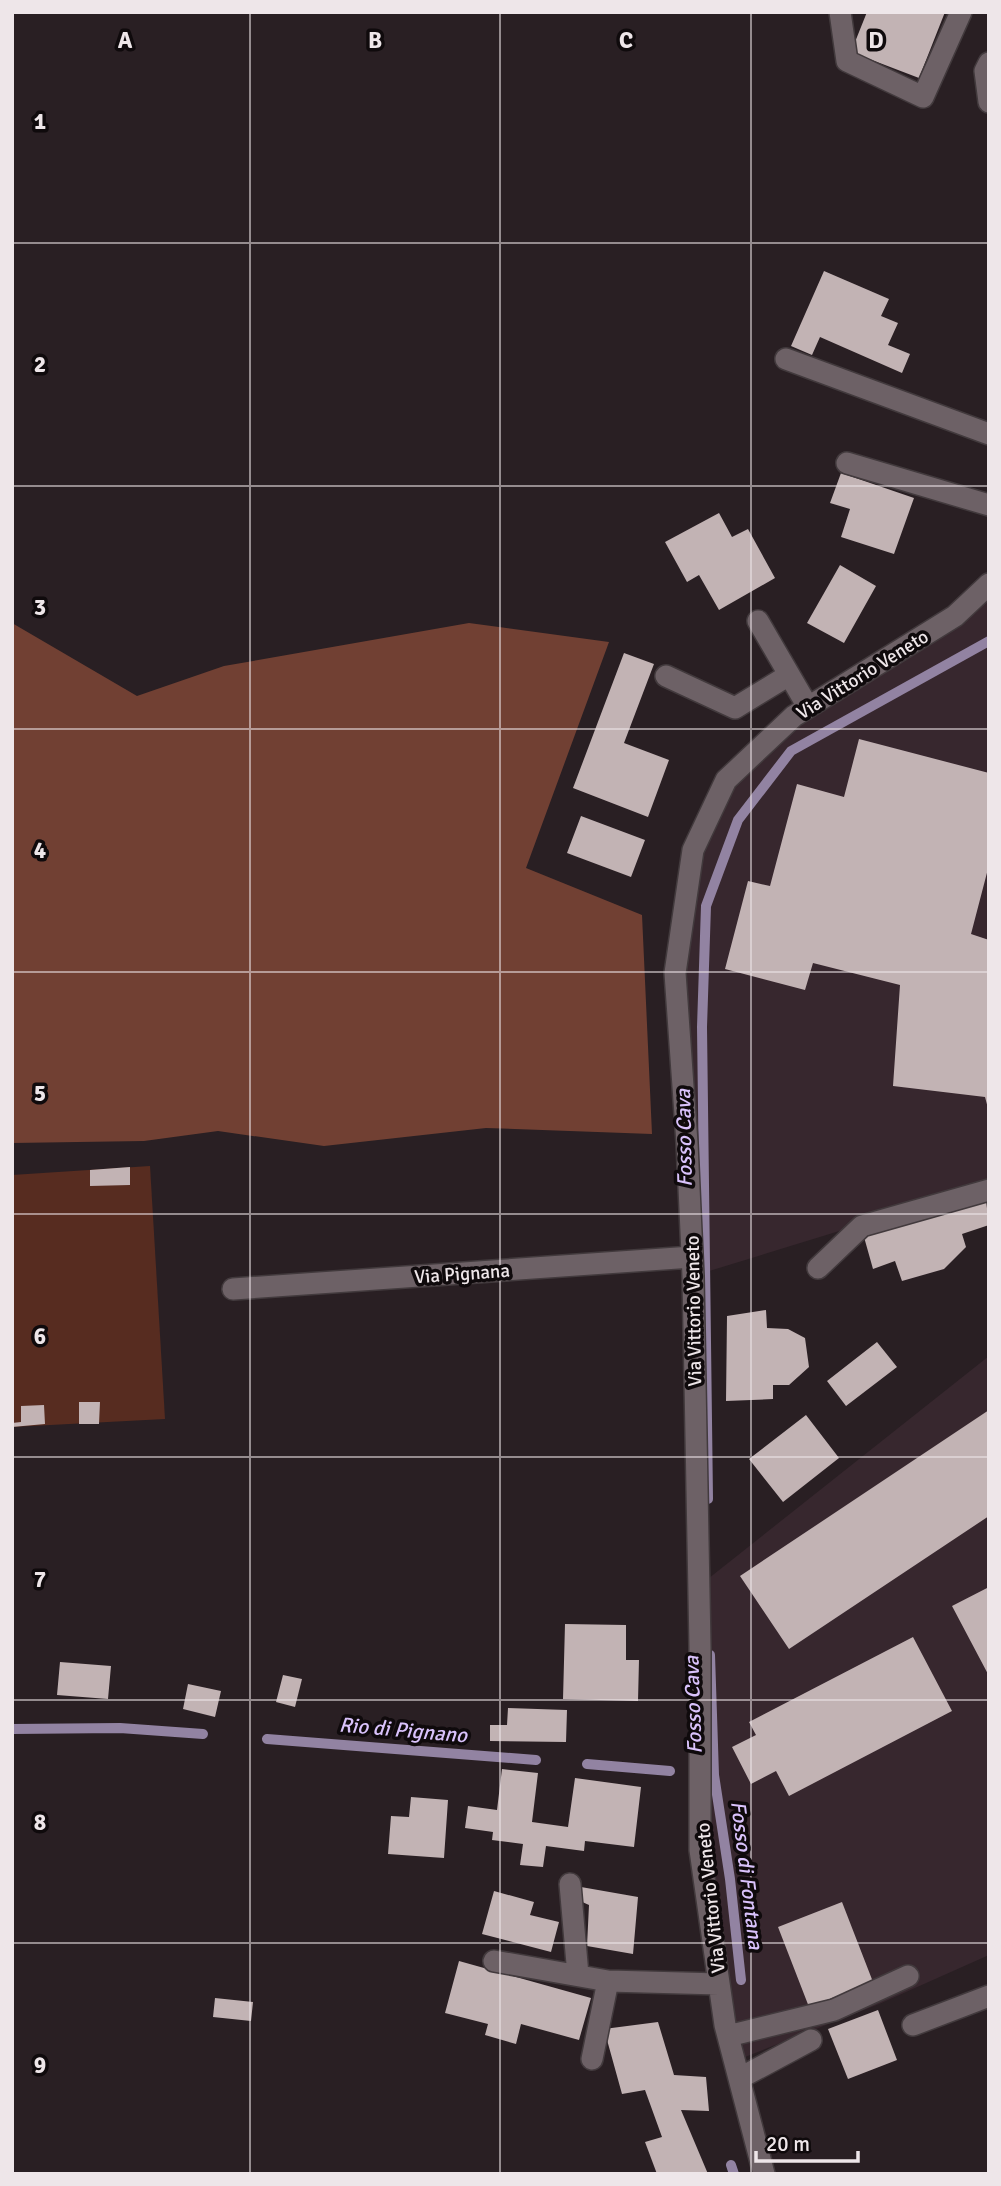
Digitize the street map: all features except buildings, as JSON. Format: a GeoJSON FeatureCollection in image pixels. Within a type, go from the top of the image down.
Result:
{"type":"FeatureCollection","features":[{"type":"Feature","properties":{"kind":"street"},"geometry":{"type":"LineString","coordinates":[[840,12],[847,61],[923,97],[961,12]]}},
{"type":"Feature","properties":{"kind":"street"},"geometry":{"type":"LineString","coordinates":[[988,69],[989,102]]}},
{"type":"Feature","properties":{"kind":"street"},"geometry":{"type":"LineString","coordinates":[[786,359],[989,434]]}},
{"type":"Feature","properties":{"kind":"street"},"geometry":{"type":"LineString","coordinates":[[847,463],[989,505]]}},
{"type":"Feature","properties":{"kind":"street","name":"Via Vittorio Veneto"},"geometry":{"type":"LineString","coordinates":[[764,2174],[728,2036],[701,1850],[692,1258],[675,972],[693,850],[726,780],[794,716],[955,616],[989,584]]}},
{"type":"Feature","properties":{"kind":"street"},"geometry":{"type":"LineString","coordinates":[[758,621],[808,707]]}},
{"type":"Feature","properties":{"kind":"street"},"geometry":{"type":"LineString","coordinates":[[666,676],[735,708],[789,675]]}},
{"type":"Feature","properties":{"kind":"street"},"geometry":{"type":"LineString","coordinates":[[818,1268],[862,1226],[989,1190]]}},
{"type":"Feature","properties":{"kind":"street","name":"Via Pignana"},"geometry":{"type":"LineString","coordinates":[[233,1289],[692,1258]]}},
{"type":"Feature","properties":{"kind":"street"},"geometry":{"type":"LineString","coordinates":[[570,1884],[578,1975]]}},
{"type":"Feature","properties":{"kind":"street"},"geometry":{"type":"LineString","coordinates":[[494,1961],[608,1981],[719,1984]]}},
{"type":"Feature","properties":{"kind":"street"},"geometry":{"type":"LineString","coordinates":[[728,2036],[834,2010],[908,1976]]}},
{"type":"Feature","properties":{"kind":"street"},"geometry":{"type":"LineString","coordinates":[[592,2059],[608,1981]]}},
{"type":"Feature","properties":{"kind":"street"},"geometry":{"type":"LineString","coordinates":[[913,2025],[989,1996]]}},
{"type":"Feature","properties":{"kind":"street"},"geometry":{"type":"LineString","coordinates":[[740,2078],[811,2040]]}},
{"type":"Feature","properties":{"kind":"shaded area"},"geometry":{"type":"Polygon","coordinates":[[[989,584],[989,1185],[693,1276],[675,973],[693,850],[726,780],[794,716],[989,584]]]}},
{"type":"Feature","properties":{"kind":"shaded area"},"geometry":{"type":"Polygon","coordinates":[[[12,623],[137,696],[224,666],[469,623],[609,642],[526,868],[642,915],[652,1134],[486,1128],[324,1146],[218,1131],[144,1141],[12,1143],[12,623]]]}},
{"type":"Feature","properties":{"kind":"shaded area"},"geometry":{"type":"Polygon","coordinates":[[[150,1166],[165,1419],[12,1427],[12,1175],[150,1166]]]}},
{"type":"Feature","properties":{"kind":"shaded area"},"geometry":{"type":"Polygon","coordinates":[[[989,1356],[989,1955],[879,2004],[735,2061],[700,1850],[699,1586],[989,1356]]]}},
{"type":"Feature","properties":{"kind":"waterway","name":"Fosso Cava"},"geometry":{"type":"LineString","coordinates":[[708,1499],[702,1027],[706,906],[738,820],[791,751],[989,641]]}},
{"type":"Feature","properties":{"kind":"waterway","name":"Fosso di Fontana"},"geometry":{"type":"LineString","coordinates":[[710,1655],[714,1775],[730,1879],[741,1980]]}},
{"type":"Feature","properties":{"kind":"waterway","name":"Rio di Pignano"},"geometry":{"type":"LineString","coordinates":[[12,1729],[120,1728],[203,1734]]}},
{"type":"Feature","properties":{"kind":"waterway","name":"Rio di Pignano"},"geometry":{"type":"LineString","coordinates":[[267,1739],[536,1760]]}},
{"type":"Feature","properties":{"kind":"waterway","name":"Rio di Pignano"},"geometry":{"type":"LineString","coordinates":[[587,1764],[670,1771]]}},
{"type":"Feature","properties":{"kind":"waterway","name":"Fosso di Fontana"},"geometry":{"type":"LineString","coordinates":[[731,2165],[734,2174]]}}]}
